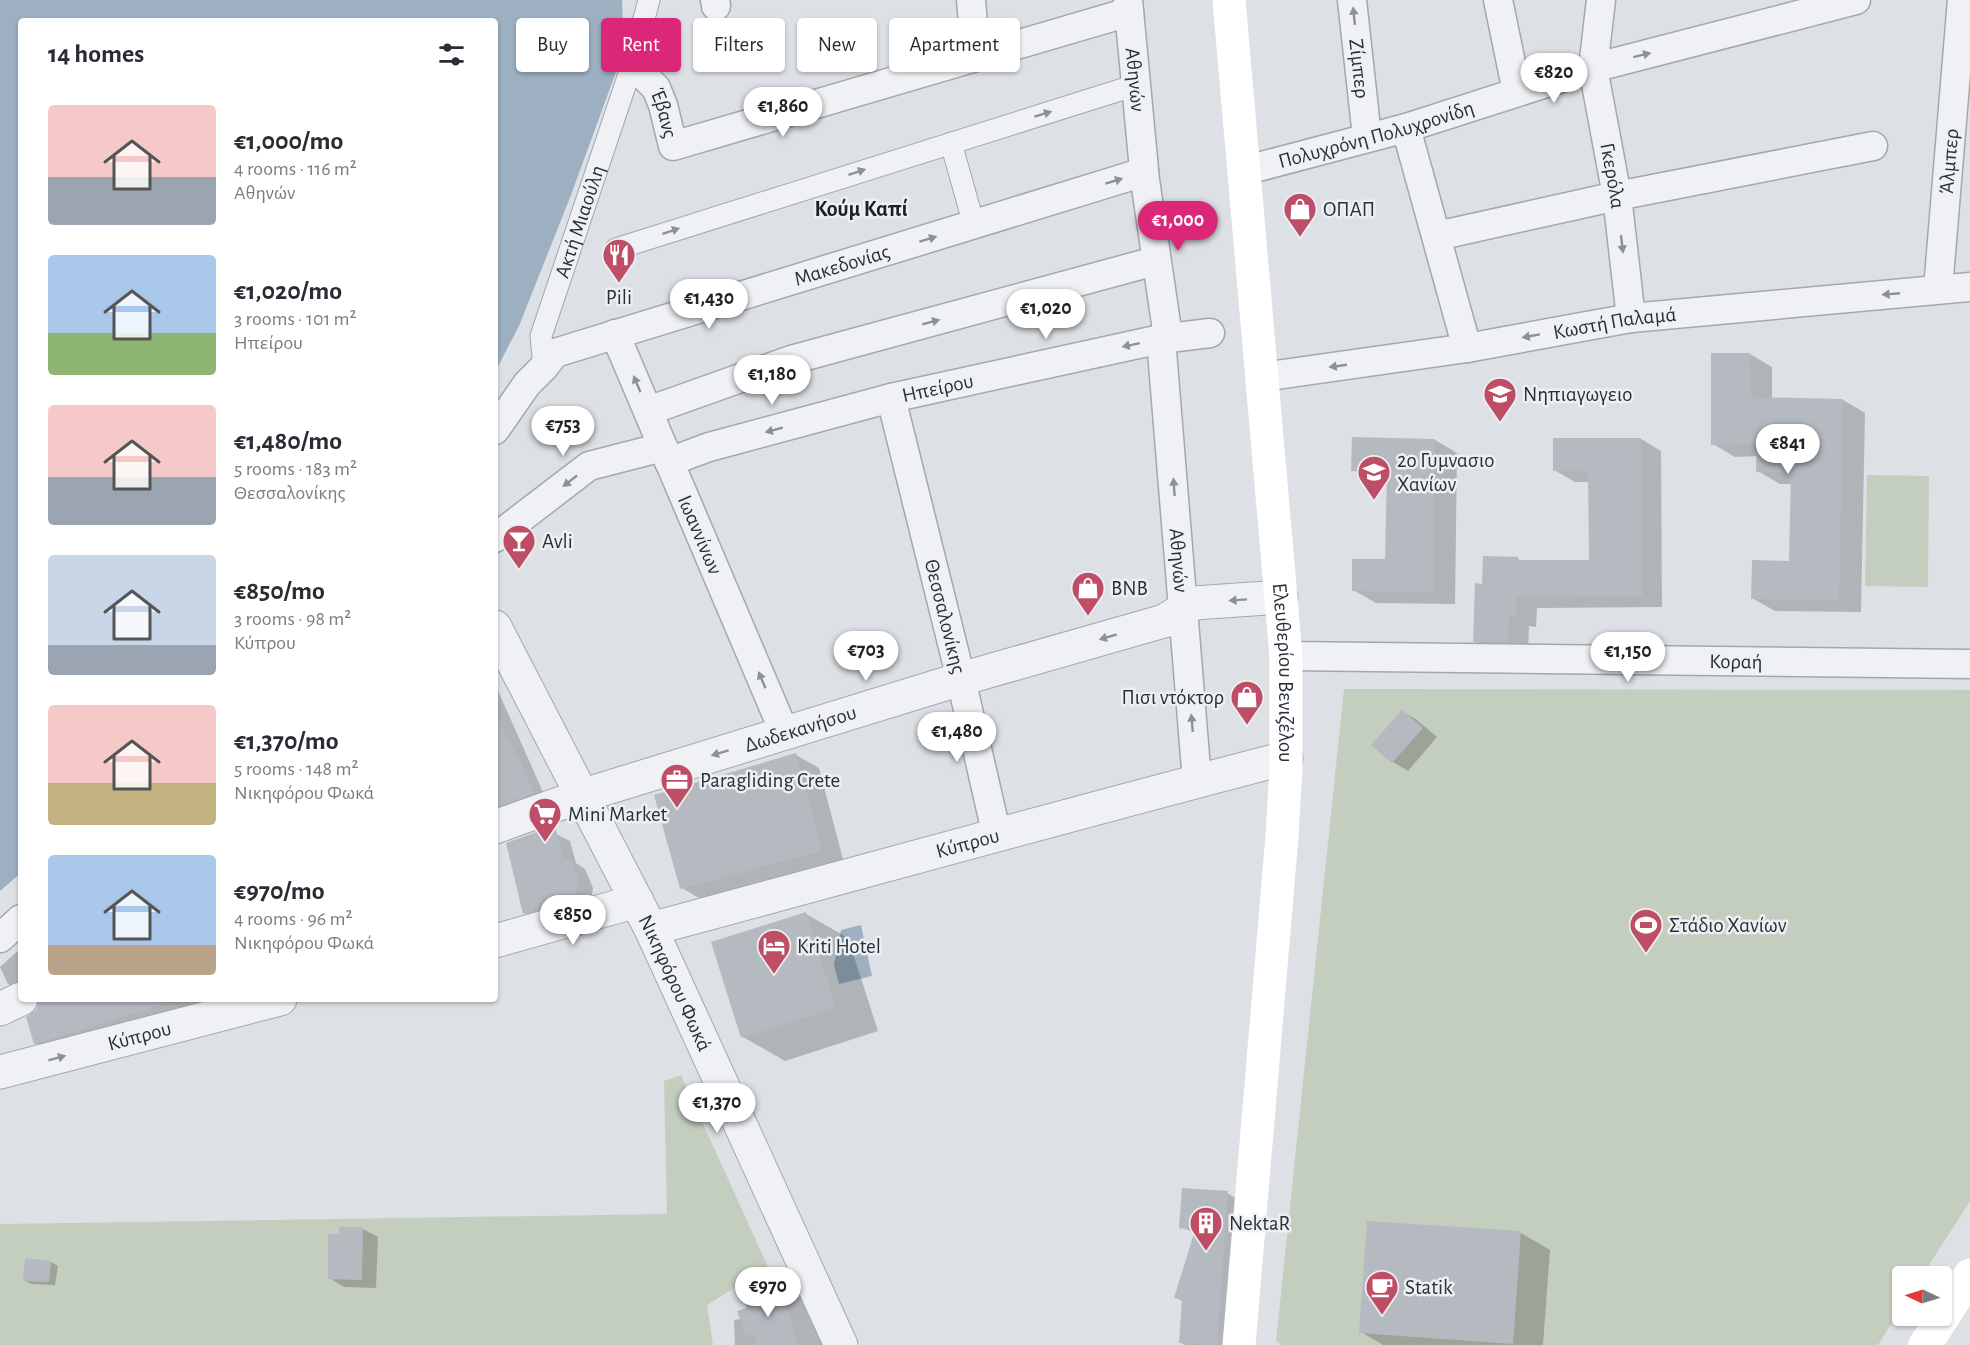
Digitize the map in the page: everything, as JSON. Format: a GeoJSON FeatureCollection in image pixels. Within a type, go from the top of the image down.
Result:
{"type":"FeatureCollection","features":[{"type":"Feature","properties":{"kind":"main road","name":"Ελευθερίου Βενιζέλου"},"geometry":{"type":"LineString","coordinates":[[1229,0],[1286,656],[1286,758],[1281,848],[1239,1345]]}},
{"type":"Feature","properties":{"kind":"main road"},"geometry":{"type":"LineString","coordinates":[[1925,1345],[1970,1275]]}},
{"type":"Feature","properties":{"kind":"street","name":"Ακτή Μιαούλη"},"geometry":{"type":"LineString","coordinates":[[544,367],[541,336],[629,74],[649,0]]}},
{"type":"Feature","properties":{"kind":"street"},"geometry":{"type":"LineString","coordinates":[[971,0],[973,18]]}},
{"type":"Feature","properties":{"kind":"street","name":"Ζίμπερ"},"geometry":{"type":"LineString","coordinates":[[1352,0],[1367,137]]}},
{"type":"Feature","properties":{"kind":"street"},"geometry":{"type":"LineString","coordinates":[[1498,0],[1517,92]]}},
{"type":"Feature","properties":{"kind":"street","name":"Γκερόλα"},"geometry":{"type":"LineString","coordinates":[[1601,0],[1593,68],[1617,196],[1632,318]]}},
{"type":"Feature","properties":{"kind":"street","name":"Πολυχρόνη Πολυχρονίδη"},"geometry":{"type":"LineString","coordinates":[[1244,171],[1406,128],[1593,68],[1856,0]]}},
{"type":"Feature","properties":{"kind":"street","name":"Άλμπερ"},"geometry":{"type":"LineString","coordinates":[[1938,289],[1962,0]]}},
{"type":"Feature","properties":{"kind":"street","name":"Έβανς"},"geometry":{"type":"LineString","coordinates":[[1020,42],[1129,6]]}},
{"type":"Feature","properties":{"kind":"street","name":"Αθηνών"},"geometry":{"type":"LineString","coordinates":[[1129,6],[1144,172],[1165,338],[1197,781]]}},
{"type":"Feature","properties":{"kind":"street","name":"Έβανς"},"geometry":{"type":"LineString","coordinates":[[645,77],[656,88],[663,105],[673,146],[925,72]]}},
{"type":"Feature","properties":{"kind":"street"},"geometry":{"type":"LineString","coordinates":[[616,249],[1136,85]]}},
{"type":"Feature","properties":{"kind":"street"},"geometry":{"type":"LineString","coordinates":[[1406,128],[1467,348]]}},
{"type":"Feature","properties":{"kind":"street"},"geometry":{"type":"LineString","coordinates":[[951,143],[974,225]]}},
{"type":"Feature","properties":{"kind":"street"},"geometry":{"type":"LineString","coordinates":[[1437,236],[1617,196],[1873,146]]}},
{"type":"Feature","properties":{"kind":"street","name":"Μακεδονίας"},"geometry":{"type":"LineString","coordinates":[[544,367],[555,353],[1144,172]]}},
{"type":"Feature","properties":{"kind":"street"},"geometry":{"type":"LineString","coordinates":[[648,411],[792,360],[1155,261]]}},
{"type":"Feature","properties":{"kind":"street","name":"Κωστή Παλαμά"},"geometry":{"type":"LineString","coordinates":[[1262,377],[1467,348],[1632,318],[1970,287]]}},
{"type":"Feature","properties":{"kind":"street","name":"Ηπείρου"},"geometry":{"type":"LineString","coordinates":[[498,536],[589,466],[709,447],[891,398],[1165,338],[1210,333]]}},
{"type":"Feature","properties":{"kind":"street","name":"Ιωαννίνων"},"geometry":{"type":"LineString","coordinates":[[615,334],[785,734]]}},
{"type":"Feature","properties":{"kind":"street"},"geometry":{"type":"LineString","coordinates":[[498,426],[527,384],[544,367]]}},
{"type":"Feature","properties":{"kind":"street","name":"Θεσσαλονίκης"},"geometry":{"type":"LineString","coordinates":[[891,398],[997,836]]}},
{"type":"Feature","properties":{"kind":"street","name":"Δωδεκανήσου"},"geometry":{"type":"LineString","coordinates":[[498,826],[584,795],[961,680],[1164,621],[1194,603],[1281,597]]}},
{"type":"Feature","properties":{"kind":"street","name":"Νικηφόρου Φωκά"},"geometry":{"type":"LineString","coordinates":[[498,633],[584,795],[644,915],[841,1345]]}},
{"type":"Feature","properties":{"kind":"street","name":"Κοραή"},"geometry":{"type":"LineString","coordinates":[[1286,656],[1970,664]]}},
{"type":"Feature","properties":{"kind":"street","name":"Κύπρου"},"geometry":{"type":"LineString","coordinates":[[498,940],[644,915],[997,836],[1286,758]]}},
{"type":"Feature","properties":{"kind":"street"},"geometry":{"type":"LineString","coordinates":[[0,938],[18,922]]}},
{"type":"Feature","properties":{"kind":"street"},"geometry":{"type":"LineString","coordinates":[[0,1010],[18,1001]]}},
{"type":"Feature","properties":{"kind":"street","name":"Κύπρου"},"geometry":{"type":"LineString","coordinates":[[1,1069],[268,1002]]}},
{"type":"Feature","properties":{"kind":"green space"},"geometry":{"type":"Polygon","coordinates":[[[1867,475],[1929,476],[1928,587],[1865,586],[1867,475]]]}},
{"type":"Feature","properties":{"kind":"green space","name":"Στάδιο Χανίων"},"geometry":{"type":"Polygon","coordinates":[[[1344,689],[1970,690],[1970,1201],[1928,1266],[1892,1266],[1892,1323],[1878,1345],[1282,1345],[1276,1341],[1344,689]]]}},
{"type":"Feature","properties":{"kind":"green space"},"geometry":{"type":"Polygon","coordinates":[[[681,1075],[768,1267],[707,1305],[713,1345],[0,1345],[0,1224],[667,1214],[664,1081],[681,1075]]]}},
{"type":"Feature","properties":{"kind":"water"},"geometry":{"type":"Polygon","coordinates":[[[0,0],[622,0],[623,18],[601,18],[601,72],[616,72],[571,195],[519,326],[498,366],[498,18],[18,18],[18,876],[0,891],[0,0]]]}},
{"type":"Feature","properties":{"kind":"water"},"geometry":{"type":"Polygon","coordinates":[[[861,925],[872,976],[839,984],[834,965],[841,930],[861,925]]]}},
{"type":"Feature","properties":{"kind":"building"},"geometry":{"type":"Polygon","coordinates":[[[1711,353],[1750,353],[1751,397],[1843,399],[1839,600],[1751,599],[1752,560],[1789,561],[1791,472],[1756,472],[1757,444],[1711,445],[1711,353]]]}},
{"type":"Feature","properties":{"kind":"building"},"geometry":{"type":"Polygon","coordinates":[[[1352,437],[1435,439],[1433,592],[1352,591],[1352,559],[1385,559],[1387,471],[1351,471],[1352,437]]]}},
{"type":"Feature","properties":{"kind":"building"},"geometry":{"type":"Polygon","coordinates":[[[1553,438],[1641,438],[1642,596],[1516,597],[1516,616],[1509,615],[1508,642],[1473,642],[1475,583],[1482,584],[1483,556],[1518,557],[1518,560],[1589,560],[1588,471],[1553,471],[1553,438]]]}},
{"type":"Feature","properties":{"kind":"building"},"geometry":{"type":"Polygon","coordinates":[[[1402,710],[1423,728],[1392,763],[1371,745],[1402,710]]]}},
{"type":"Feature","properties":{"kind":"building"},"geometry":{"type":"Polygon","coordinates":[[[498,720],[522,765],[534,793],[498,806],[498,720]]]}},
{"type":"Feature","properties":{"kind":"building"},"geometry":{"type":"Polygon","coordinates":[[[796,753],[822,851],[680,889],[654,795],[796,753]]]}},
{"type":"Feature","properties":{"kind":"building"},"geometry":{"type":"Polygon","coordinates":[[[548,828],[549,832],[556,830],[563,860],[570,858],[579,879],[575,899],[523,914],[506,843],[548,828]]]}},
{"type":"Feature","properties":{"kind":"building","name":"Kriti Hotel"},"geometry":{"type":"Polygon","coordinates":[[[806,912],[836,1008],[741,1038],[711,942],[806,912]]]}},
{"type":"Feature","properties":{"kind":"building"},"geometry":{"type":"Polygon","coordinates":[[[38,1002],[166,1002],[166,1004],[34,1044],[26,1017],[36,1010],[38,1002]]]}},
{"type":"Feature","properties":{"kind":"building"},"geometry":{"type":"Polygon","coordinates":[[[1182,1188],[1228,1191],[1217,1345],[1179,1343],[1182,1299],[1174,1298],[1195,1230],[1179,1228],[1182,1188]]]}},
{"type":"Feature","properties":{"kind":"building"},"geometry":{"type":"Polygon","coordinates":[[[1367,1221],[1521,1231],[1513,1344],[1359,1333],[1367,1221]]]}},
{"type":"Feature","properties":{"kind":"building"},"geometry":{"type":"Polygon","coordinates":[[[339,1227],[363,1227],[362,1280],[328,1279],[328,1234],[339,1234],[339,1227]]]}},
{"type":"Feature","properties":{"kind":"building"},"geometry":{"type":"Polygon","coordinates":[[[25,1258],[51,1261],[49,1282],[23,1281],[25,1258]]]}},
{"type":"Feature","properties":{"kind":"building"},"geometry":{"type":"Polygon","coordinates":[[[777,1282],[798,1345],[757,1345],[754,1333],[746,1336],[737,1311],[747,1308],[745,1302],[756,1298],[754,1290],[777,1282]]]}},
{"type":"Feature","properties":{"kind":"place","name":"ΟΠΑΠ"},"geometry":{"type":"Point","coordinates":[1300,238]}},
{"type":"Feature","properties":{"kind":"place","name":"Pili"},"geometry":{"type":"Point","coordinates":[619,284]}},
{"type":"Feature","properties":{"kind":"place","name":"Νηπιαγωγειο"},"geometry":{"type":"Point","coordinates":[1500,423]}},
{"type":"Feature","properties":{"kind":"place","name":"2ο Γυμνασιο Χανίων"},"geometry":{"type":"Point","coordinates":[1374,501]}},
{"type":"Feature","properties":{"kind":"place","name":"Avli"},"geometry":{"type":"Point","coordinates":[519,570]}},
{"type":"Feature","properties":{"kind":"place","name":"BNB"},"geometry":{"type":"Point","coordinates":[1088,617]}},
{"type":"Feature","properties":{"kind":"place","name":"Πισι ντόκτορ"},"geometry":{"type":"Point","coordinates":[1247,726]}},
{"type":"Feature","properties":{"kind":"place","name":"Paragliding Crete"},"geometry":{"type":"Point","coordinates":[677,809]}},
{"type":"Feature","properties":{"kind":"place","name":"Mini Market"},"geometry":{"type":"Point","coordinates":[545,843]}},
{"type":"Feature","properties":{"kind":"place","name":"Στάδιο Χανίων"},"geometry":{"type":"Point","coordinates":[1646,954]}},
{"type":"Feature","properties":{"kind":"place","name":"Kriti Hotel"},"geometry":{"type":"Point","coordinates":[774,975]}},
{"type":"Feature","properties":{"kind":"place","name":"NektaR"},"geometry":{"type":"Point","coordinates":[1206,1252]}},
{"type":"Feature","properties":{"kind":"place","name":"Statik"},"geometry":{"type":"Point","coordinates":[1382,1316]}},
{"type":"Feature","properties":{"kind":"district","name":"Κούμ Καπί"},"geometry":{"type":"Point","coordinates":[861,209]}}]}
